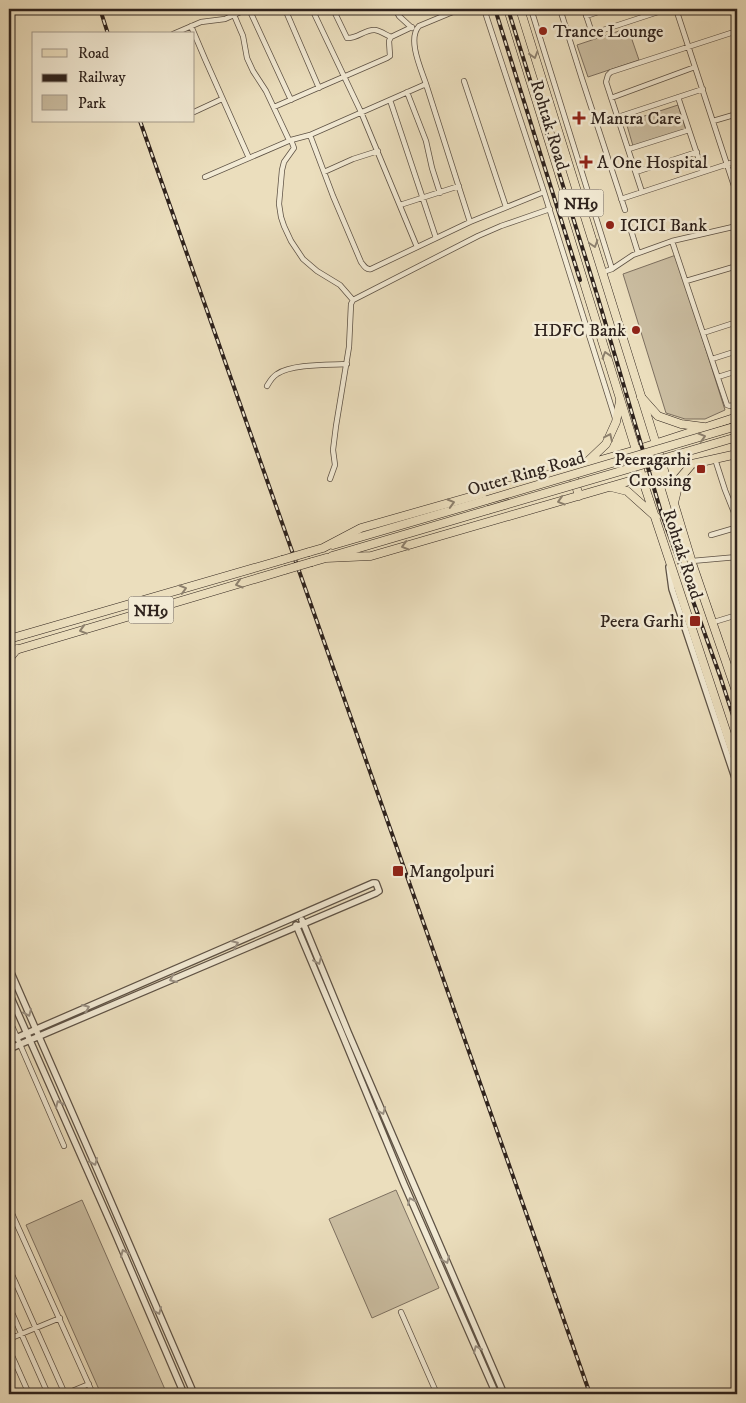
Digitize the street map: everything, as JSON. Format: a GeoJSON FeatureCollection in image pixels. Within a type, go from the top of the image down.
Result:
{"type":"FeatureCollection","features":[{"type":"Feature","properties":{"kind":"main road","name":"Rohtak Road"},"geometry":{"type":"LineString","coordinates":[[499,9],[636,450],[642,478],[737,764]]}},
{"type":"Feature","properties":{"kind":"main road","name":"Rohtak Road"},"geometry":{"type":"LineString","coordinates":[[520,9],[674,505],[737,694]]}},
{"type":"Feature","properties":{"kind":"main road"},"geometry":{"type":"LineString","coordinates":[[641,397],[658,416],[681,424],[707,427]]}},
{"type":"Feature","properties":{"kind":"main road"},"geometry":{"type":"LineString","coordinates":[[584,465],[606,444],[616,422],[620,401]]}},
{"type":"Feature","properties":{"kind":"main road","name":"Outer Ring Road"},"geometry":{"type":"LineString","coordinates":[[324,548],[361,528],[636,450],[737,417]]}},
{"type":"Feature","properties":{"kind":"main road","name":"Outer Ring Road"},"geometry":{"type":"LineString","coordinates":[[9,638],[18,637],[324,548],[737,426]]}},
{"type":"Feature","properties":{"kind":"main road","name":"Outer Ring Road"},"geometry":{"type":"LineString","coordinates":[[9,659],[13,650],[737,437]]}},
{"type":"Feature","properties":{"kind":"main road"},"geometry":{"type":"LineString","coordinates":[[674,505],[680,478],[692,464],[737,454]]}},
{"type":"Feature","properties":{"kind":"main road"},"geometry":{"type":"LineString","coordinates":[[570,469],[579,496]]}},
{"type":"Feature","properties":{"kind":"main road","name":"Outer Ring Road"},"geometry":{"type":"LineString","coordinates":[[326,558],[372,556],[664,471]]}},
{"type":"Feature","properties":{"kind":"main road"},"geometry":{"type":"LineString","coordinates":[[610,487],[627,491],[656,517]]}},
{"type":"Feature","properties":{"kind":"street"},"geometry":{"type":"LineString","coordinates":[[178,32],[201,22],[224,18],[248,9],[291,100]]}},
{"type":"Feature","properties":{"kind":"street"},"geometry":{"type":"LineString","coordinates":[[285,9],[319,88]]}},
{"type":"Feature","properties":{"kind":"street"},"geometry":{"type":"LineString","coordinates":[[312,9],[361,112],[418,248]]}},
{"type":"Feature","properties":{"kind":"street"},"geometry":{"type":"LineString","coordinates":[[332,9],[344,34],[349,38],[371,30],[380,31],[391,38]]}},
{"type":"Feature","properties":{"kind":"street"},"geometry":{"type":"LineString","coordinates":[[395,9],[399,16],[414,29],[415,49],[470,222]]}},
{"type":"Feature","properties":{"kind":"street"},"geometry":{"type":"LineString","coordinates":[[274,107],[387,58],[390,56],[389,41],[391,38],[460,9]]}},
{"type":"Feature","properties":{"kind":"street"},"geometry":{"type":"LineString","coordinates":[[484,9],[550,209],[616,422]]}},
{"type":"Feature","properties":{"kind":"street"},"geometry":{"type":"LineString","coordinates":[[531,9],[612,269]]}},
{"type":"Feature","properties":{"kind":"street"},"geometry":{"type":"LineString","coordinates":[[560,9],[625,210]]}},
{"type":"Feature","properties":{"kind":"street"},"geometry":{"type":"LineString","coordinates":[[584,9],[590,30],[594,32],[668,9]]}},
{"type":"Feature","properties":{"kind":"street"},"geometry":{"type":"LineString","coordinates":[[586,16],[608,9]]}},
{"type":"Feature","properties":{"kind":"street"},"geometry":{"type":"LineString","coordinates":[[676,9],[737,196]]}},
{"type":"Feature","properties":{"kind":"street"},"geometry":{"type":"LineString","coordinates":[[234,15],[243,36],[247,58],[266,91],[294,148],[284,162],[280,182],[279,204],[284,226],[303,259],[317,271],[340,285],[353,300]]}},
{"type":"Feature","properties":{"kind":"street"},"geometry":{"type":"LineString","coordinates":[[191,26],[194,32]]}},
{"type":"Feature","properties":{"kind":"street"},"geometry":{"type":"LineString","coordinates":[[642,192],[606,82],[608,75],[611,72],[736,32],[737,41]]}},
{"type":"Feature","properties":{"kind":"street"},"geometry":{"type":"LineString","coordinates":[[195,35],[249,158]]}},
{"type":"Feature","properties":{"kind":"street"},"geometry":{"type":"LineString","coordinates":[[611,98],[696,67]]}},
{"type":"Feature","properties":{"kind":"street"},"geometry":{"type":"LineString","coordinates":[[464,81],[506,208]]}},
{"type":"Feature","properties":{"kind":"street"},"geometry":{"type":"LineString","coordinates":[[205,177],[290,140],[310,135],[426,84]]}},
{"type":"Feature","properties":{"kind":"street"},"geometry":{"type":"LineString","coordinates":[[618,117],[703,89]]}},
{"type":"Feature","properties":{"kind":"street"},"geometry":{"type":"LineString","coordinates":[[407,92],[426,142],[440,193]]}},
{"type":"Feature","properties":{"kind":"street"},"geometry":{"type":"LineString","coordinates":[[678,97],[703,172]]}},
{"type":"Feature","properties":{"kind":"street"},"geometry":{"type":"LineString","coordinates":[[195,112],[222,99]]}},
{"type":"Feature","properties":{"kind":"street"},"geometry":{"type":"LineString","coordinates":[[390,100],[436,238]]}},
{"type":"Feature","properties":{"kind":"street"},"geometry":{"type":"LineString","coordinates":[[713,121],[737,114]]}},
{"type":"Feature","properties":{"kind":"street"},"geometry":{"type":"LineString","coordinates":[[629,149],[689,130]]}},
{"type":"Feature","properties":{"kind":"street"},"geometry":{"type":"LineString","coordinates":[[310,135],[364,267],[368,269],[372,269],[418,248],[470,222],[544,192]]}},
{"type":"Feature","properties":{"kind":"street"},"geometry":{"type":"LineString","coordinates":[[324,172],[353,159],[378,151]]}},
{"type":"Feature","properties":{"kind":"street"},"geometry":{"type":"LineString","coordinates":[[636,172],[697,152]]}},
{"type":"Feature","properties":{"kind":"street"},"geometry":{"type":"LineString","coordinates":[[621,199],[737,161]]}},
{"type":"Feature","properties":{"kind":"street"},"geometry":{"type":"LineString","coordinates":[[400,205],[459,186]]}},
{"type":"Feature","properties":{"kind":"street"},"geometry":{"type":"LineString","coordinates":[[330,479],[335,465],[333,450],[350,347],[351,304],[353,300],[478,236],[550,209]]}},
{"type":"Feature","properties":{"kind":"street"},"geometry":{"type":"LineString","coordinates":[[629,224],[638,253]]}},
{"type":"Feature","properties":{"kind":"street"},"geometry":{"type":"LineString","coordinates":[[603,272],[612,269],[633,255],[672,241],[737,226]]}},
{"type":"Feature","properties":{"kind":"street"},"geometry":{"type":"LineString","coordinates":[[672,241],[727,405],[737,404]]}},
{"type":"Feature","properties":{"kind":"street"},"geometry":{"type":"LineString","coordinates":[[686,281],[737,266]]}},
{"type":"Feature","properties":{"kind":"street"},"geometry":{"type":"LineString","coordinates":[[579,302],[589,299]]}},
{"type":"Feature","properties":{"kind":"street"},"geometry":{"type":"LineString","coordinates":[[704,333],[737,322]]}},
{"type":"Feature","properties":{"kind":"street"},"geometry":{"type":"LineString","coordinates":[[712,359],[737,351]]}},
{"type":"Feature","properties":{"kind":"street"},"geometry":{"type":"LineString","coordinates":[[267,386],[276,374],[285,370],[297,367],[347,364]]}},
{"type":"Feature","properties":{"kind":"street"},"geometry":{"type":"LineString","coordinates":[[718,377],[737,371]]}},
{"type":"Feature","properties":{"kind":"street"},"geometry":{"type":"LineString","coordinates":[[715,458],[737,520]]}},
{"type":"Feature","properties":{"kind":"street"},"geometry":{"type":"LineString","coordinates":[[711,535],[736,528],[737,526]]}},
{"type":"Feature","properties":{"kind":"street"},"geometry":{"type":"LineString","coordinates":[[692,561],[737,557]]}},
{"type":"Feature","properties":{"kind":"street"},"geometry":{"type":"LineString","coordinates":[[669,561],[672,589],[737,784]]}},
{"type":"Feature","properties":{"kind":"street"},"geometry":{"type":"LineString","coordinates":[[714,622],[737,615]]}},
{"type":"Feature","properties":{"kind":"street"},"geometry":{"type":"LineString","coordinates":[[9,1041],[373,883],[376,883],[379,888],[379,891],[376,893],[9,1049]]}},
{"type":"Feature","properties":{"kind":"street"},"geometry":{"type":"LineString","coordinates":[[300,916],[504,1394]]}},
{"type":"Feature","properties":{"kind":"street"},"geometry":{"type":"LineString","coordinates":[[293,919],[404,1184],[496,1394]]}},
{"type":"Feature","properties":{"kind":"street"},"geometry":{"type":"LineString","coordinates":[[9,968],[194,1394]]}},
{"type":"Feature","properties":{"kind":"street"},"geometry":{"type":"LineString","coordinates":[[9,993],[112,1224],[184,1394]]}},
{"type":"Feature","properties":{"kind":"street"},"geometry":{"type":"LineString","coordinates":[[9,1019],[64,1146]]}},
{"type":"Feature","properties":{"kind":"street"},"geometry":{"type":"LineString","coordinates":[[9,1208],[93,1394]]}},
{"type":"Feature","properties":{"kind":"street"},"geometry":{"type":"LineString","coordinates":[[9,1268],[65,1394],[89,1384]]}},
{"type":"Feature","properties":{"kind":"street"},"geometry":{"type":"LineString","coordinates":[[9,1306],[48,1394]]}},
{"type":"Feature","properties":{"kind":"street"},"geometry":{"type":"LineString","coordinates":[[401,1312],[437,1394]]}},
{"type":"Feature","properties":{"kind":"street"},"geometry":{"type":"LineString","coordinates":[[9,1340],[60,1318]]}},
{"type":"Feature","properties":{"kind":"street"},"geometry":{"type":"LineString","coordinates":[[9,1348],[10,1357],[29,1394]]}},
{"type":"Feature","properties":{"kind":"street"},"geometry":{"type":"LineString","coordinates":[[9,1388],[11,1394]]}},
{"type":"Feature","properties":{"kind":"green space"},"geometry":{"type":"Polygon","coordinates":[[[628,28],[639,60],[588,77],[577,45],[628,28]]]}},
{"type":"Feature","properties":{"kind":"green space"},"geometry":{"type":"Polygon","coordinates":[[[678,105],[686,130],[633,146],[626,122],[678,105]]]}},
{"type":"Feature","properties":{"kind":"green space"},"geometry":{"type":"Polygon","coordinates":[[[676,255],[725,410],[705,419],[685,419],[666,413],[623,274],[676,255]]]}},
{"type":"Feature","properties":{"kind":"green space"},"geometry":{"type":"Polygon","coordinates":[[[396,1190],[439,1288],[372,1318],[329,1219],[396,1190]]]}},
{"type":"Feature","properties":{"kind":"green space"},"geometry":{"type":"Polygon","coordinates":[[[82,1200],[167,1394],[101,1394],[26,1225],[82,1200]]]}},
{"type":"Feature","properties":{"kind":"railway"},"geometry":{"type":"LineString","coordinates":[[100,9],[107,32]]}},
{"type":"Feature","properties":{"kind":"railway"},"geometry":{"type":"LineString","coordinates":[[495,9],[580,280]]}},
{"type":"Feature","properties":{"kind":"railway"},"geometry":{"type":"LineString","coordinates":[[508,9],[598,298],[661,512],[737,728]]}},
{"type":"Feature","properties":{"kind":"railway"},"geometry":{"type":"LineString","coordinates":[[140,122],[590,1394]]}},
{"type":"Feature","properties":{"kind":"place","name":"Trance Lounge"},"geometry":{"type":"Point","coordinates":[543,31]}},
{"type":"Feature","properties":{"kind":"place","name":"Mantra Care"},"geometry":{"type":"Point","coordinates":[579,118]}},
{"type":"Feature","properties":{"kind":"place","name":"A One Hospital"},"geometry":{"type":"Point","coordinates":[586,162]}},
{"type":"Feature","properties":{"kind":"place","name":"ICICI Bank"},"geometry":{"type":"Point","coordinates":[610,225]}},
{"type":"Feature","properties":{"kind":"place","name":"HDFC Bank"},"geometry":{"type":"Point","coordinates":[636,330]}},
{"type":"Feature","properties":{"kind":"place","name":"Peeragarhi Crossing"},"geometry":{"type":"Point","coordinates":[701,469]}},
{"type":"Feature","properties":{"kind":"place","name":"Peera Garhi"},"geometry":{"type":"Point","coordinates":[695,621]}},
{"type":"Feature","properties":{"kind":"place","name":"Mangolpuri"},"geometry":{"type":"Point","coordinates":[398,871]}}]}
